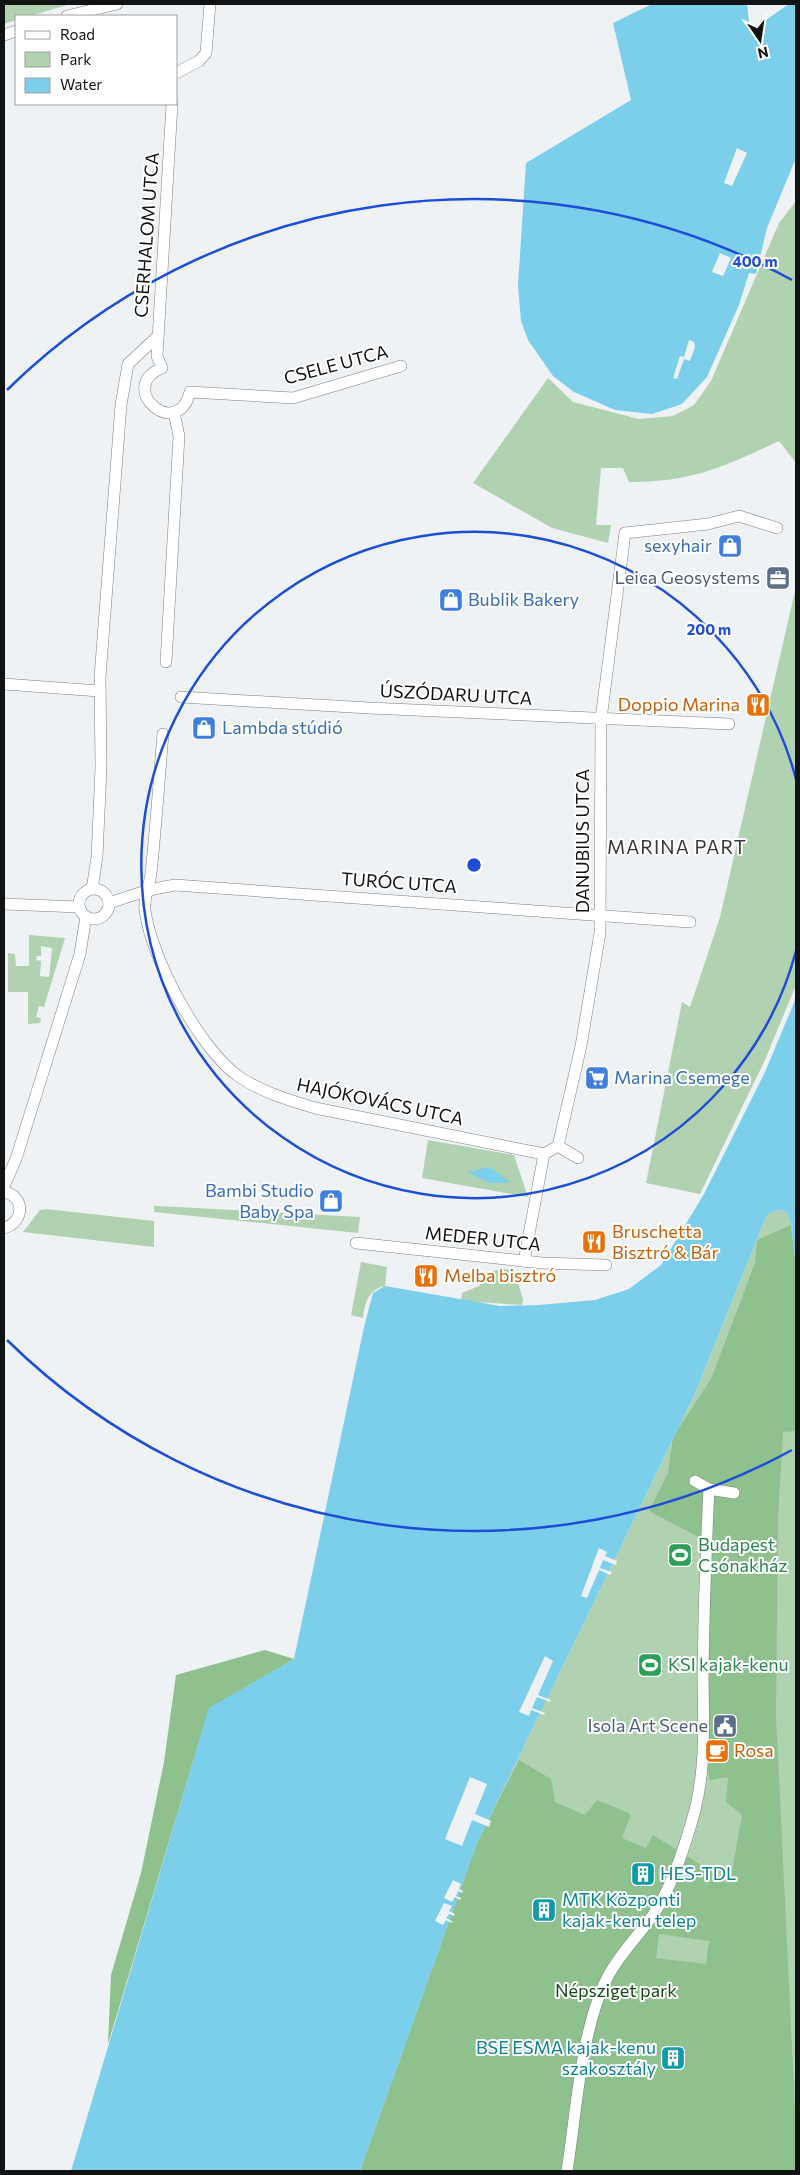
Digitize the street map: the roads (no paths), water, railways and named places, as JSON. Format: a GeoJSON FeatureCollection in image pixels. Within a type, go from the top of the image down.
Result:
{"type":"FeatureCollection","features":[{"type":"Feature","properties":{"kind":"street"},"geometry":{"type":"LineString","coordinates":[[71,15],[117,4]]}},
{"type":"Feature","properties":{"kind":"street"},"geometry":{"type":"LineString","coordinates":[[178,72],[199,61],[206,53],[210,4]]}},
{"type":"Feature","properties":{"kind":"street","name":"CSERHALOM UTCA"},"geometry":{"type":"LineString","coordinates":[[172,105],[157,356],[162,368],[151,374],[145,393],[150,404],[160,412],[174,412]]}},
{"type":"Feature","properties":{"kind":"street"},"geometry":{"type":"LineString","coordinates":[[4,904],[104,915],[109,903],[97,890],[102,768],[100,691],[122,405],[128,364],[158,336]]}},
{"type":"Feature","properties":{"kind":"street","name":"CSELE UTCA"},"geometry":{"type":"LineString","coordinates":[[174,412],[185,405],[190,392],[293,398],[401,366]]}},
{"type":"Feature","properties":{"kind":"street"},"geometry":{"type":"LineString","coordinates":[[166,662],[179,436],[174,412]]}},
{"type":"Feature","properties":{"kind":"street","name":"DANUBIUS UTCA"},"geometry":{"type":"LineString","coordinates":[[558,1146],[580,1046],[600,933],[601,719],[625,533],[708,524],[739,516],[777,528]]}},
{"type":"Feature","properties":{"kind":"street"},"geometry":{"type":"LineString","coordinates":[[4,684],[100,691]]}},
{"type":"Feature","properties":{"kind":"street","name":"ÚSZÓDARU UTCA"},"geometry":{"type":"LineString","coordinates":[[182,697],[729,724]]}},
{"type":"Feature","properties":{"kind":"street"},"geometry":{"type":"LineString","coordinates":[[149,890],[163,734]]}},
{"type":"Feature","properties":{"kind":"street","name":"TURÓC UTCA"},"geometry":{"type":"LineString","coordinates":[[109,903],[149,890],[175,885],[690,922]]}},
{"type":"Feature","properties":{"kind":"street"},"geometry":{"type":"LineString","coordinates":[[4,1228],[15,1223],[20,1213],[19,1202],[6,1191],[80,954],[87,914],[81,897],[97,890]]}},
{"type":"Feature","properties":{"kind":"street","name":"HAJÓKOVÁCS UTCA"},"geometry":{"type":"LineString","coordinates":[[149,890],[144,909],[161,965],[198,1030],[214,1053],[239,1076],[280,1097],[315,1108],[544,1154]]}},
{"type":"Feature","properties":{"kind":"street"},"geometry":{"type":"LineString","coordinates":[[524,1261],[544,1154],[558,1146],[578,1158]]}},
{"type":"Feature","properties":{"kind":"street","name":"MEDER UTCA"},"geometry":{"type":"LineString","coordinates":[[356,1243],[524,1261],[606,1265]]}},
{"type":"Feature","properties":{"kind":"street"},"geometry":{"type":"LineString","coordinates":[[695,1481],[708,1489],[734,1493]]}},
{"type":"Feature","properties":{"kind":"street"},"geometry":{"type":"LineString","coordinates":[[567,2171],[577,2097],[591,2023],[602,1988],[621,1956],[654,1915],[666,1895],[686,1838],[701,1783],[704,1752],[704,1598],[708,1489]]}},
{"type":"Feature","properties":{"kind":"water"},"geometry":{"type":"Polygon","coordinates":[[[652,4],[747,4],[750,31],[789,4],[796,4],[796,158],[767,228],[756,274],[749,273],[739,305],[707,377],[682,404],[652,414],[615,410],[574,392],[553,376],[528,340],[521,321],[518,285],[526,163],[631,100],[613,23],[652,4]]]}},
{"type":"Feature","properties":{"kind":"water"},"geometry":{"type":"Polygon","coordinates":[[[796,998],[796,1265],[791,1225],[787,1213],[780,1210],[771,1212],[765,1219],[694,1396],[477,1843],[360,2171],[71,2171],[209,1708],[294,1659],[364,1327],[373,1293],[385,1286],[500,1306],[595,1300],[629,1289],[661,1265],[704,1194],[765,1072],[796,998]]]}},
{"type":"Feature","properties":{"kind":"water"},"geometry":{"type":"Polygon","coordinates":[[[490,1167],[511,1183],[490,1183],[467,1172],[490,1167]]]}},
{"type":"Feature","properties":{"kind":"place","name":"sexyhair"},"geometry":{"type":"Point","coordinates":[730,546]}},
{"type":"Feature","properties":{"kind":"place","name":"Leica Geosystems"},"geometry":{"type":"Point","coordinates":[778,578]}},
{"type":"Feature","properties":{"kind":"place","name":"Bublik Bakery"},"geometry":{"type":"Point","coordinates":[451,600]}},
{"type":"Feature","properties":{"kind":"place","name":"Doppio Marina"},"geometry":{"type":"Point","coordinates":[758,705]}},
{"type":"Feature","properties":{"kind":"place","name":"Lambda stúdió"},"geometry":{"type":"Point","coordinates":[204,728]}},
{"type":"Feature","properties":{"kind":"place","name":"Marina Csemege"},"geometry":{"type":"Point","coordinates":[597,1078]}},
{"type":"Feature","properties":{"kind":"place","name":"Bambi Studio Baby Spa"},"geometry":{"type":"Point","coordinates":[331,1201]}},
{"type":"Feature","properties":{"kind":"place","name":"Bruschetta Bisztró & Bár"},"geometry":{"type":"Point","coordinates":[594,1242]}},
{"type":"Feature","properties":{"kind":"place","name":"Melba bisztró"},"geometry":{"type":"Point","coordinates":[426,1276]}},
{"type":"Feature","properties":{"kind":"place","name":"Budapest Csónakház"},"geometry":{"type":"Point","coordinates":[680,1555]}},
{"type":"Feature","properties":{"kind":"place","name":"KSI kajak-kenu"},"geometry":{"type":"Point","coordinates":[650,1665]}},
{"type":"Feature","properties":{"kind":"place","name":"Isola Art Scene"},"geometry":{"type":"Point","coordinates":[725,1726]}},
{"type":"Feature","properties":{"kind":"place","name":"Rosa"},"geometry":{"type":"Point","coordinates":[717,1751]}},
{"type":"Feature","properties":{"kind":"place","name":"HES-TDL"},"geometry":{"type":"Point","coordinates":[643,1874]}},
{"type":"Feature","properties":{"kind":"place","name":"MTK Központi kajak-kenu telep"},"geometry":{"type":"Point","coordinates":[544,1910]}},
{"type":"Feature","properties":{"kind":"place","name":"BSE ESMA kajak-kenu szakosztály"},"geometry":{"type":"Point","coordinates":[673,2058]}},
{"type":"Feature","properties":{"kind":"district","name":"MARINA PART"},"geometry":{"type":"Point","coordinates":[677,847]}},
{"type":"Feature","properties":{"kind":"park label","name":"Népsziget park"},"geometry":{"type":"Point","coordinates":[616,1991]}}]}
